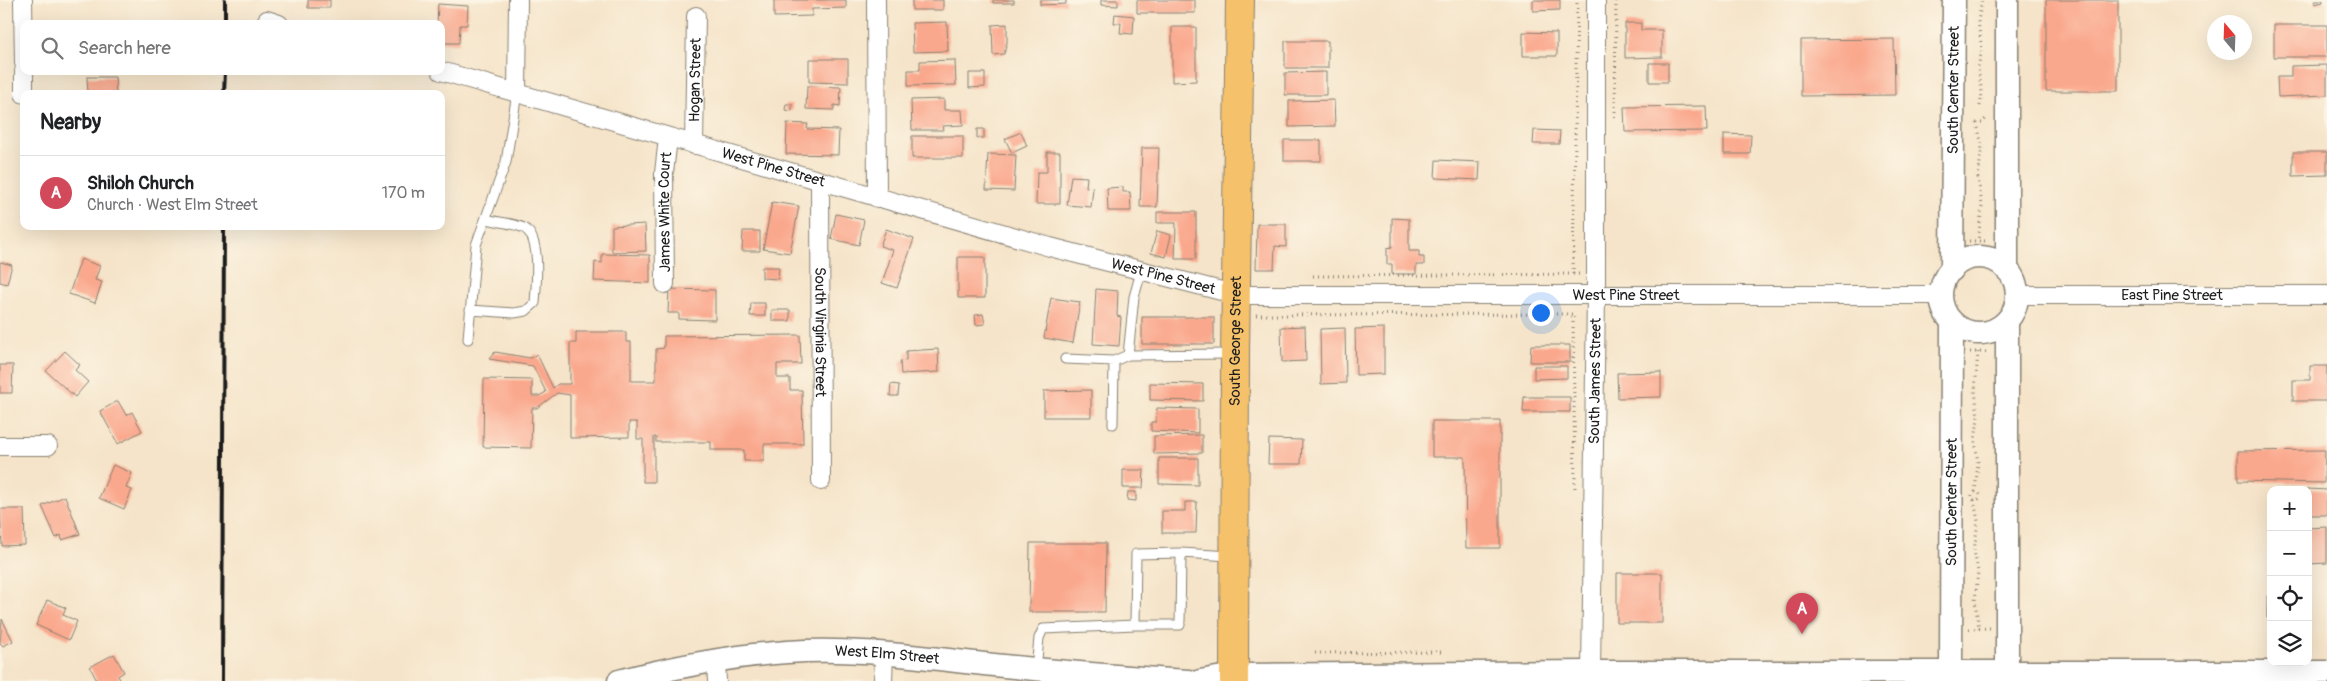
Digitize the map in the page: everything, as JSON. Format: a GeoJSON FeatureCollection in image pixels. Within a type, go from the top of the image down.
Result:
{"type":"FeatureCollection","features":[{"type":"Feature","properties":{"kind":"main road","name":"South George Street"},"geometry":{"type":"LineString","coordinates":[[1234,678],[1235,354],[1242,305],[1240,0]]}},
{"type":"Feature","properties":{"kind":"street"},"geometry":{"type":"LineString","coordinates":[[23,0],[23,20]]}},
{"type":"Feature","properties":{"kind":"street"},"geometry":{"type":"LineString","coordinates":[[517,93],[518,0]]}},
{"type":"Feature","properties":{"kind":"street"},"geometry":{"type":"LineString","coordinates":[[876,0],[877,198]]}},
{"type":"Feature","properties":{"kind":"street","name":"South James Street"},"geometry":{"type":"LineString","coordinates":[[1584,675],[1596,294],[1596,0]]}},
{"type":"Feature","properties":{"kind":"street","name":"South Center Street"},"geometry":{"type":"LineString","coordinates":[[1951,677],[1952,322],[1946,314],[1941,295],[1946,277],[1952,270],[1954,0]]}},
{"type":"Feature","properties":{"kind":"street"},"geometry":{"type":"LineString","coordinates":[[2006,0],[2007,270]]}},
{"type":"Feature","properties":{"kind":"street","name":"Hogan Street"},"geometry":{"type":"LineString","coordinates":[[694,145],[696,16]]}},
{"type":"Feature","properties":{"kind":"street","name":"West Pine Street"},"geometry":{"type":"LineString","coordinates":[[445,72],[820,182],[1141,272],[1242,305],[1596,294],[1941,295]]}},
{"type":"Feature","properties":{"kind":"street"},"geometry":{"type":"LineString","coordinates":[[24,75],[24,90]]}},
{"type":"Feature","properties":{"kind":"street","name":"James White Court"},"geometry":{"type":"LineString","coordinates":[[665,284],[664,173],[668,138]]}},
{"type":"Feature","properties":{"kind":"street","name":"South Virginia Street"},"geometry":{"type":"LineString","coordinates":[[820,182],[821,481]]}},
{"type":"Feature","properties":{"kind":"street"},"geometry":{"type":"LineString","coordinates":[[1952,270],[1969,259],[1980,257],[1990,259],[2007,270],[2016,286],[2018,295],[2015,309],[2007,321],[1995,330],[1980,333],[1970,332],[1952,322]]}},
{"type":"Feature","properties":{"kind":"street","name":"East Pine Street"},"geometry":{"type":"LineString","coordinates":[[2018,295],[2327,295]]}},
{"type":"Feature","properties":{"kind":"street"},"geometry":{"type":"LineString","coordinates":[[2007,321],[2007,674]]}},
{"type":"Feature","properties":{"kind":"street"},"geometry":{"type":"LineString","coordinates":[[0,446],[48,446]]}},
{"type":"Feature","properties":{"kind":"street","name":"West Elm Street"},"geometry":{"type":"LineString","coordinates":[[619,681],[680,666],[717,671],[788,652],[884,652],[1036,670],[1188,681]]}},
{"type":"Feature","properties":{"kind":"street"},"geometry":{"type":"LineString","coordinates":[[883,681],[884,652]]}},
{"type":"Feature","properties":{"kind":"street"},"geometry":{"type":"LineString","coordinates":[[1200,681],[1234,678],[1584,675],[1951,677],[2007,674],[2327,672]]}},
{"type":"Feature","properties":{"kind":"lane"},"geometry":{"type":"LineString","coordinates":[[468,339],[476,245],[506,162],[517,93]]}},
{"type":"Feature","properties":{"kind":"lane"},"geometry":{"type":"LineString","coordinates":[[470,310],[514,313],[526,311],[535,303],[536,244],[530,233],[524,228],[486,219]]}},
{"type":"Feature","properties":{"kind":"lane"},"geometry":{"type":"LineString","coordinates":[[1128,355],[1134,297],[1141,272]]}},
{"type":"Feature","properties":{"kind":"lane"},"geometry":{"type":"LineString","coordinates":[[1065,359],[1114,361],[1128,355],[1235,354]]}},
{"type":"Feature","properties":{"kind":"lane"},"geometry":{"type":"LineString","coordinates":[[1113,424],[1114,361]]}},
{"type":"Feature","properties":{"kind":"lane"},"geometry":{"type":"LineString","coordinates":[[1135,624],[1136,554],[1181,553],[1234,556]]}},
{"type":"Feature","properties":{"kind":"lane"},"geometry":{"type":"LineString","coordinates":[[1036,670],[1039,638],[1043,628],[1135,624],[1180,625],[1181,553]]}},
{"type":"Feature","properties":{"kind":"path"},"geometry":{"type":"LineString","coordinates":[[1573,279],[1577,0]]}},
{"type":"Feature","properties":{"kind":"path"},"geometry":{"type":"LineString","coordinates":[[1980,106],[1982,93],[1978,74],[1982,50],[1978,21],[1982,0]]}},
{"type":"Feature","properties":{"kind":"path"},"geometry":{"type":"LineString","coordinates":[[1974,108],[1987,106]]}},
{"type":"Feature","properties":{"kind":"path"},"geometry":{"type":"LineString","coordinates":[[1971,124],[1986,120],[1987,113]]}},
{"type":"Feature","properties":{"kind":"path"},"geometry":{"type":"LineString","coordinates":[[1978,123],[1982,146],[1978,178],[1982,205],[1978,240]]}},
{"type":"Feature","properties":{"kind":"path"},"geometry":{"type":"LineString","coordinates":[[1960,241],[1992,241]]}},
{"type":"Feature","properties":{"kind":"path"},"geometry":{"type":"LineString","coordinates":[[1310,276],[1579,274]]}},
{"type":"Feature","properties":{"kind":"path"},"geometry":{"type":"LineString","coordinates":[[1242,305],[1573,314],[1575,493]]}},
{"type":"Feature","properties":{"kind":"path"},"geometry":{"type":"LineString","coordinates":[[1969,352],[1992,352]]}},
{"type":"Feature","properties":{"kind":"path"},"geometry":{"type":"LineString","coordinates":[[1978,352],[1975,390],[1978,418],[1974,441],[1978,463],[1975,492],[1980,497],[1974,500],[1978,521],[1974,551],[1978,571],[1975,601],[1979,629]]}},
{"type":"Feature","properties":{"kind":"path"},"geometry":{"type":"LineString","coordinates":[[1965,629],[1998,628]]}},
{"type":"Feature","properties":{"kind":"building"},"geometry":{"type":"Polygon","coordinates":[[[308,0],[330,0],[330,8],[308,8],[308,0]]]}},
{"type":"Feature","properties":{"kind":"building"},"geometry":{"type":"Polygon","coordinates":[[[774,0],[846,0],[846,8],[812,9],[812,16],[774,17],[774,0]]]}},
{"type":"Feature","properties":{"kind":"building"},"geometry":{"type":"Polygon","coordinates":[[[912,0],[943,0],[943,10],[912,10],[912,0]]]}},
{"type":"Feature","properties":{"kind":"building"},"geometry":{"type":"Polygon","coordinates":[[[993,0],[1014,0],[1014,3],[993,3],[993,0]]]}},
{"type":"Feature","properties":{"kind":"building"},"geometry":{"type":"Polygon","coordinates":[[[1040,0],[1066,0],[1066,4],[1040,5],[1040,0]]]}},
{"type":"Feature","properties":{"kind":"building"},"geometry":{"type":"Polygon","coordinates":[[[1101,0],[1118,0],[1118,6],[1101,5],[1101,0]]]}},
{"type":"Feature","properties":{"kind":"building"},"geometry":{"type":"Polygon","coordinates":[[[1137,0],[1195,0],[1195,13],[1137,13],[1137,0]]]}},
{"type":"Feature","properties":{"kind":"building"},"geometry":{"type":"Polygon","coordinates":[[[1533,0],[1560,0],[1560,10],[1533,11],[1533,0]]]}},
{"type":"Feature","properties":{"kind":"building"},"geometry":{"type":"Polygon","coordinates":[[[2046,0],[2118,0],[2118,91],[2046,91],[2046,0]]]}},
{"type":"Feature","properties":{"kind":"building"},"geometry":{"type":"Polygon","coordinates":[[[2315,0],[2323,0],[2323,2],[2315,4],[2315,0]]]}},
{"type":"Feature","properties":{"kind":"building"},"geometry":{"type":"Polygon","coordinates":[[[438,4],[468,6],[467,25],[460,25],[459,43],[445,43],[445,20],[437,20],[438,4]]]}},
{"type":"Feature","properties":{"kind":"building"},"geometry":{"type":"Polygon","coordinates":[[[1115,14],[1134,16],[1133,34],[1120,33],[1121,23],[1114,23],[1115,14]]]}},
{"type":"Feature","properties":{"kind":"building"},"geometry":{"type":"Polygon","coordinates":[[[947,22],[948,51],[913,52],[912,23],[947,22]]]}},
{"type":"Feature","properties":{"kind":"building"},"geometry":{"type":"Polygon","coordinates":[[[1625,23],[1641,23],[1641,30],[1662,30],[1662,57],[1625,58],[1625,23]]]}},
{"type":"Feature","properties":{"kind":"building"},"geometry":{"type":"Polygon","coordinates":[[[1007,24],[1007,43],[1004,54],[993,55],[992,25],[1007,24]]]}},
{"type":"Feature","properties":{"kind":"building"},"geometry":{"type":"Polygon","coordinates":[[[2274,25],[2327,25],[2327,57],[2274,57],[2274,25]]]}},
{"type":"Feature","properties":{"kind":"building"},"geometry":{"type":"Polygon","coordinates":[[[1172,27],[1196,27],[1196,81],[1172,82],[1172,27]]]}},
{"type":"Feature","properties":{"kind":"building"},"geometry":{"type":"Polygon","coordinates":[[[1523,32],[1557,33],[1557,56],[1523,56],[1523,32]]]}},
{"type":"Feature","properties":{"kind":"building"},"geometry":{"type":"Polygon","coordinates":[[[1894,39],[1895,95],[1801,96],[1801,40],[1894,39]]]}},
{"type":"Feature","properties":{"kind":"building"},"geometry":{"type":"Polygon","coordinates":[[[1285,41],[1328,41],[1328,68],[1285,68],[1285,41]]]}},
{"type":"Feature","properties":{"kind":"building"},"geometry":{"type":"Polygon","coordinates":[[[809,59],[848,59],[848,83],[809,82],[809,59]]]}},
{"type":"Feature","properties":{"kind":"building"},"geometry":{"type":"Polygon","coordinates":[[[955,60],[956,85],[908,86],[908,70],[920,70],[920,61],[955,60]]]}},
{"type":"Feature","properties":{"kind":"building"},"geometry":{"type":"Polygon","coordinates":[[[1649,63],[1668,63],[1668,82],[1649,82],[1649,63]]]}},
{"type":"Feature","properties":{"kind":"building"},"geometry":{"type":"Polygon","coordinates":[[[2327,65],[2327,95],[2278,97],[2277,77],[2291,77],[2291,66],[2327,65]]]}},
{"type":"Feature","properties":{"kind":"building"},"geometry":{"type":"Polygon","coordinates":[[[1326,72],[1326,95],[1285,95],[1285,73],[1326,72]]]}},
{"type":"Feature","properties":{"kind":"building"},"geometry":{"type":"Polygon","coordinates":[[[969,73],[985,73],[985,87],[969,88],[969,73]]]}},
{"type":"Feature","properties":{"kind":"building"},"geometry":{"type":"Polygon","coordinates":[[[87,77],[115,77],[116,90],[88,90],[87,77]]]}},
{"type":"Feature","properties":{"kind":"building"},"geometry":{"type":"Polygon","coordinates":[[[807,86],[841,87],[840,106],[834,105],[834,110],[806,109],[807,86]]]}},
{"type":"Feature","properties":{"kind":"building"},"geometry":{"type":"Polygon","coordinates":[[[944,99],[944,110],[962,110],[963,125],[943,126],[944,130],[912,130],[911,100],[944,99]]]}},
{"type":"Feature","properties":{"kind":"building"},"geometry":{"type":"Polygon","coordinates":[[[1334,100],[1335,126],[1289,127],[1289,101],[1334,100]]]}},
{"type":"Feature","properties":{"kind":"building"},"geometry":{"type":"Polygon","coordinates":[[[786,104],[792,104],[792,111],[785,110],[786,104]]]}},
{"type":"Feature","properties":{"kind":"building"},"geometry":{"type":"Polygon","coordinates":[[[1706,106],[1707,131],[1625,132],[1624,107],[1706,106]]]}},
{"type":"Feature","properties":{"kind":"building"},"geometry":{"type":"Polygon","coordinates":[[[787,123],[808,124],[807,129],[839,130],[838,155],[786,154],[787,123]]]}},
{"type":"Feature","properties":{"kind":"building"},"geometry":{"type":"Polygon","coordinates":[[[977,129],[984,129],[984,138],[977,138],[977,129]]]}},
{"type":"Feature","properties":{"kind":"building"},"geometry":{"type":"Polygon","coordinates":[[[1534,130],[1560,131],[1559,144],[1533,144],[1534,130]]]}},
{"type":"Feature","properties":{"kind":"building"},"geometry":{"type":"Polygon","coordinates":[[[1021,132],[1027,146],[1012,153],[1005,139],[1021,132]]]}},
{"type":"Feature","properties":{"kind":"building"},"geometry":{"type":"Polygon","coordinates":[[[1724,134],[1751,135],[1750,154],[1724,154],[1724,134]]]}},
{"type":"Feature","properties":{"kind":"building"},"geometry":{"type":"Polygon","coordinates":[[[912,136],[963,136],[963,158],[912,158],[912,136]]]}},
{"type":"Feature","properties":{"kind":"building"},"geometry":{"type":"Polygon","coordinates":[[[1284,140],[1321,140],[1321,161],[1284,161],[1284,140]]]}},
{"type":"Feature","properties":{"kind":"building"},"geometry":{"type":"Polygon","coordinates":[[[1142,148],[1159,148],[1157,207],[1140,207],[1142,148]]]}},
{"type":"Feature","properties":{"kind":"building"},"geometry":{"type":"Polygon","coordinates":[[[1047,152],[1060,152],[1060,204],[1036,204],[1037,172],[1047,172],[1047,152]]]}},
{"type":"Feature","properties":{"kind":"building"},"geometry":{"type":"Polygon","coordinates":[[[2293,152],[2327,152],[2327,175],[2293,176],[2293,152]]]}},
{"type":"Feature","properties":{"kind":"building"},"geometry":{"type":"Polygon","coordinates":[[[988,154],[1016,155],[1014,191],[986,190],[988,154]]]}},
{"type":"Feature","properties":{"kind":"building"},"geometry":{"type":"Polygon","coordinates":[[[1436,160],[1480,162],[1479,180],[1435,178],[1436,160]]]}},
{"type":"Feature","properties":{"kind":"building"},"geometry":{"type":"Polygon","coordinates":[[[1071,176],[1087,177],[1086,187],[1093,188],[1091,207],[1067,205],[1071,176]]]}},
{"type":"Feature","properties":{"kind":"building"},"geometry":{"type":"Polygon","coordinates":[[[1123,187],[1123,192],[1130,192],[1131,211],[1108,211],[1107,188],[1123,187]]]}},
{"type":"Feature","properties":{"kind":"building"},"geometry":{"type":"Polygon","coordinates":[[[772,202],[799,206],[790,253],[763,249],[772,202]]]}},
{"type":"Feature","properties":{"kind":"building"},"geometry":{"type":"Polygon","coordinates":[[[1157,212],[1196,212],[1196,259],[1175,259],[1176,223],[1157,223],[1157,212]]]}},
{"type":"Feature","properties":{"kind":"building"},"geometry":{"type":"Polygon","coordinates":[[[836,214],[864,220],[859,245],[831,239],[836,214]]]}},
{"type":"Feature","properties":{"kind":"building"},"geometry":{"type":"Polygon","coordinates":[[[1392,218],[1409,219],[1409,251],[1419,251],[1419,257],[1424,257],[1424,265],[1416,265],[1416,274],[1392,274],[1392,264],[1387,264],[1387,248],[1392,247],[1392,218]]]}},
{"type":"Feature","properties":{"kind":"building"},"geometry":{"type":"Polygon","coordinates":[[[645,224],[646,251],[612,252],[612,226],[645,224]]]}},
{"type":"Feature","properties":{"kind":"building"},"geometry":{"type":"Polygon","coordinates":[[[1257,224],[1286,224],[1286,247],[1275,246],[1274,269],[1256,269],[1257,224]]]}},
{"type":"Feature","properties":{"kind":"building"},"geometry":{"type":"Polygon","coordinates":[[[886,229],[914,239],[897,288],[882,283],[893,250],[880,246],[886,229]]]}},
{"type":"Feature","properties":{"kind":"building"},"geometry":{"type":"Polygon","coordinates":[[[743,231],[760,231],[760,251],[742,251],[743,231]]]}},
{"type":"Feature","properties":{"kind":"building"},"geometry":{"type":"Polygon","coordinates":[[[1157,231],[1171,235],[1166,257],[1151,253],[1157,231]]]}},
{"type":"Feature","properties":{"kind":"building"},"geometry":{"type":"Polygon","coordinates":[[[602,254],[650,255],[650,283],[594,281],[595,262],[602,263],[602,254]]]}},
{"type":"Feature","properties":{"kind":"building"},"geometry":{"type":"Polygon","coordinates":[[[958,257],[985,257],[985,298],[958,298],[958,257]]]}},
{"type":"Feature","properties":{"kind":"building"},"geometry":{"type":"Polygon","coordinates":[[[81,259],[100,266],[95,280],[102,282],[95,303],[69,294],[81,259]]]}},
{"type":"Feature","properties":{"kind":"building"},"geometry":{"type":"Polygon","coordinates":[[[0,262],[12,265],[7,284],[0,282],[0,262]]]}},
{"type":"Feature","properties":{"kind":"building"},"geometry":{"type":"Polygon","coordinates":[[[762,267],[779,267],[778,279],[762,278],[762,267]]]}},
{"type":"Feature","properties":{"kind":"building"},"geometry":{"type":"Polygon","coordinates":[[[669,289],[715,290],[715,320],[679,319],[679,313],[668,313],[669,289]]]}},
{"type":"Feature","properties":{"kind":"building"},"geometry":{"type":"Polygon","coordinates":[[[1096,289],[1118,291],[1117,316],[1121,317],[1119,346],[1093,344],[1096,289]]]}},
{"type":"Feature","properties":{"kind":"building"},"geometry":{"type":"Polygon","coordinates":[[[1051,298],[1080,302],[1073,343],[1044,338],[1051,298]]]}},
{"type":"Feature","properties":{"kind":"building"},"geometry":{"type":"Polygon","coordinates":[[[751,303],[765,303],[765,316],[750,316],[751,303]]]}},
{"type":"Feature","properties":{"kind":"building"},"geometry":{"type":"Polygon","coordinates":[[[772,310],[790,310],[790,321],[772,321],[772,310]]]}},
{"type":"Feature","properties":{"kind":"building"},"geometry":{"type":"Polygon","coordinates":[[[983,314],[985,324],[976,325],[975,315],[983,314]]]}},
{"type":"Feature","properties":{"kind":"building"},"geometry":{"type":"Polygon","coordinates":[[[1142,317],[1214,317],[1214,344],[1142,344],[1142,317]]]}},
{"type":"Feature","properties":{"kind":"building"},"geometry":{"type":"Polygon","coordinates":[[[1305,326],[1306,361],[1282,362],[1281,327],[1305,326]]]}},
{"type":"Feature","properties":{"kind":"building"},"geometry":{"type":"Polygon","coordinates":[[[1345,328],[1346,383],[1321,384],[1320,329],[1345,328]]]}},
{"type":"Feature","properties":{"kind":"building"},"geometry":{"type":"Polygon","coordinates":[[[1384,328],[1384,374],[1356,375],[1355,329],[1384,328]]]}},
{"type":"Feature","properties":{"kind":"building"},"geometry":{"type":"Polygon","coordinates":[[[576,332],[626,332],[626,342],[631,342],[631,381],[656,381],[656,349],[664,348],[664,336],[800,335],[801,364],[777,364],[777,378],[790,378],[790,390],[802,390],[803,444],[764,444],[764,461],[744,461],[744,450],[711,450],[711,442],[656,442],[656,437],[654,437],[654,482],[643,482],[643,439],[637,439],[637,422],[629,422],[629,437],[570,438],[570,395],[557,393],[537,408],[532,408],[531,448],[483,447],[484,379],[532,380],[532,396],[539,396],[546,392],[533,366],[489,359],[495,352],[530,358],[537,354],[553,388],[558,384],[570,384],[570,343],[576,343],[576,332]]]}},
{"type":"Feature","properties":{"kind":"building"},"geometry":{"type":"Polygon","coordinates":[[[1531,345],[1570,345],[1570,362],[1530,362],[1531,345]]]}},
{"type":"Feature","properties":{"kind":"building"},"geometry":{"type":"Polygon","coordinates":[[[938,349],[939,372],[901,374],[900,361],[906,360],[906,351],[938,349]]]}},
{"type":"Feature","properties":{"kind":"building"},"geometry":{"type":"Polygon","coordinates":[[[65,351],[80,365],[75,370],[88,382],[75,397],[46,371],[65,351]]]}},
{"type":"Feature","properties":{"kind":"building"},"geometry":{"type":"Polygon","coordinates":[[[0,365],[13,365],[12,393],[0,393],[0,365]]]}},
{"type":"Feature","properties":{"kind":"building"},"geometry":{"type":"Polygon","coordinates":[[[1534,366],[1567,366],[1567,378],[1534,379],[1534,366]]]}},
{"type":"Feature","properties":{"kind":"building"},"geometry":{"type":"Polygon","coordinates":[[[2310,366],[2327,366],[2327,401],[2293,401],[2293,380],[2310,380],[2310,366]]]}},
{"type":"Feature","properties":{"kind":"building"},"geometry":{"type":"Polygon","coordinates":[[[1661,372],[1661,397],[1618,398],[1617,373],[1661,372]]]}},
{"type":"Feature","properties":{"kind":"building"},"geometry":{"type":"Polygon","coordinates":[[[1150,383],[1203,384],[1203,401],[1150,400],[1150,383]]]}},
{"type":"Feature","properties":{"kind":"building"},"geometry":{"type":"Polygon","coordinates":[[[891,384],[899,385],[898,396],[890,396],[891,384]]]}},
{"type":"Feature","properties":{"kind":"building"},"geometry":{"type":"Polygon","coordinates":[[[1091,390],[1091,417],[1044,417],[1044,391],[1091,390]]]}},
{"type":"Feature","properties":{"kind":"building"},"geometry":{"type":"Polygon","coordinates":[[[1524,397],[1570,397],[1570,412],[1523,412],[1524,397]]]}},
{"type":"Feature","properties":{"kind":"building"},"geometry":{"type":"Polygon","coordinates":[[[118,401],[126,415],[132,412],[142,431],[118,444],[100,411],[118,401]]]}},
{"type":"Feature","properties":{"kind":"building"},"geometry":{"type":"Polygon","coordinates":[[[1157,408],[1198,409],[1198,433],[1151,431],[1151,422],[1156,422],[1157,408]]]}},
{"type":"Feature","properties":{"kind":"building"},"geometry":{"type":"Polygon","coordinates":[[[1432,421],[1500,421],[1500,548],[1466,548],[1465,457],[1432,457],[1432,421]]]}},
{"type":"Feature","properties":{"kind":"building"},"geometry":{"type":"Polygon","coordinates":[[[1202,435],[1202,453],[1154,454],[1154,436],[1202,435]]]}},
{"type":"Feature","properties":{"kind":"building"},"geometry":{"type":"Polygon","coordinates":[[[1269,439],[1302,440],[1301,464],[1268,464],[1269,439]]]}},
{"type":"Feature","properties":{"kind":"building"},"geometry":{"type":"Polygon","coordinates":[[[2325,450],[2324,483],[2238,481],[2238,451],[2325,450]]]}},
{"type":"Feature","properties":{"kind":"building"},"geometry":{"type":"Polygon","coordinates":[[[1159,458],[1198,458],[1198,485],[1159,484],[1159,458]]]}},
{"type":"Feature","properties":{"kind":"building"},"geometry":{"type":"Polygon","coordinates":[[[113,465],[132,473],[126,488],[132,490],[124,509],[99,498],[113,465]]]}},
{"type":"Feature","properties":{"kind":"building"},"geometry":{"type":"Polygon","coordinates":[[[1123,470],[1144,470],[1143,488],[1123,488],[1123,470]]]}},
{"type":"Feature","properties":{"kind":"building"},"geometry":{"type":"Polygon","coordinates":[[[2312,489],[2327,490],[2327,515],[2312,515],[2312,489]]]}},
{"type":"Feature","properties":{"kind":"building"},"geometry":{"type":"Polygon","coordinates":[[[1128,492],[1136,492],[1136,501],[1127,500],[1128,492]]]}},
{"type":"Feature","properties":{"kind":"building"},"geometry":{"type":"Polygon","coordinates":[[[65,496],[80,534],[62,540],[61,535],[56,538],[42,506],[65,496]]]}},
{"type":"Feature","properties":{"kind":"building"},"geometry":{"type":"Polygon","coordinates":[[[1185,502],[1197,502],[1196,533],[1162,533],[1162,511],[1185,511],[1185,502]]]}},
{"type":"Feature","properties":{"kind":"building"},"geometry":{"type":"Polygon","coordinates":[[[0,509],[24,509],[25,545],[2,546],[0,509]]]}},
{"type":"Feature","properties":{"kind":"building"},"geometry":{"type":"Polygon","coordinates":[[[2327,527],[2327,563],[2312,564],[2312,528],[2327,527]]]}},
{"type":"Feature","properties":{"kind":"building"},"geometry":{"type":"Polygon","coordinates":[[[1030,543],[1106,543],[1105,612],[1029,612],[1030,543]]]}},
{"type":"Feature","properties":{"kind":"building"},"geometry":{"type":"Polygon","coordinates":[[[1617,573],[1662,573],[1662,623],[1617,623],[1617,573]]]}},
{"type":"Feature","properties":{"kind":"building"},"geometry":{"type":"Polygon","coordinates":[[[47,600],[66,608],[63,615],[77,621],[69,640],[36,625],[47,600]]]}},
{"type":"Feature","properties":{"kind":"building"},"geometry":{"type":"Polygon","coordinates":[[[2,619],[13,641],[3,646],[0,643],[2,619]]]}},
{"type":"Feature","properties":{"kind":"building"},"geometry":{"type":"Polygon","coordinates":[[[114,654],[124,672],[118,676],[121,681],[97,681],[90,667],[114,654]]]}},
{"type":"Feature","properties":{"kind":"railway"},"geometry":{"type":"LineString","coordinates":[[225,0],[225,20]]}},
{"type":"Feature","properties":{"kind":"railway"},"geometry":{"type":"LineString","coordinates":[[224,90],[225,75]]}},
{"type":"Feature","properties":{"kind":"railway"},"geometry":{"type":"LineString","coordinates":[[222,681],[224,230]]}},
{"type":"Feature","properties":{"kind":"place","name":"Shiloh Church"},"geometry":{"type":"Point","coordinates":[1802,634]}}]}
